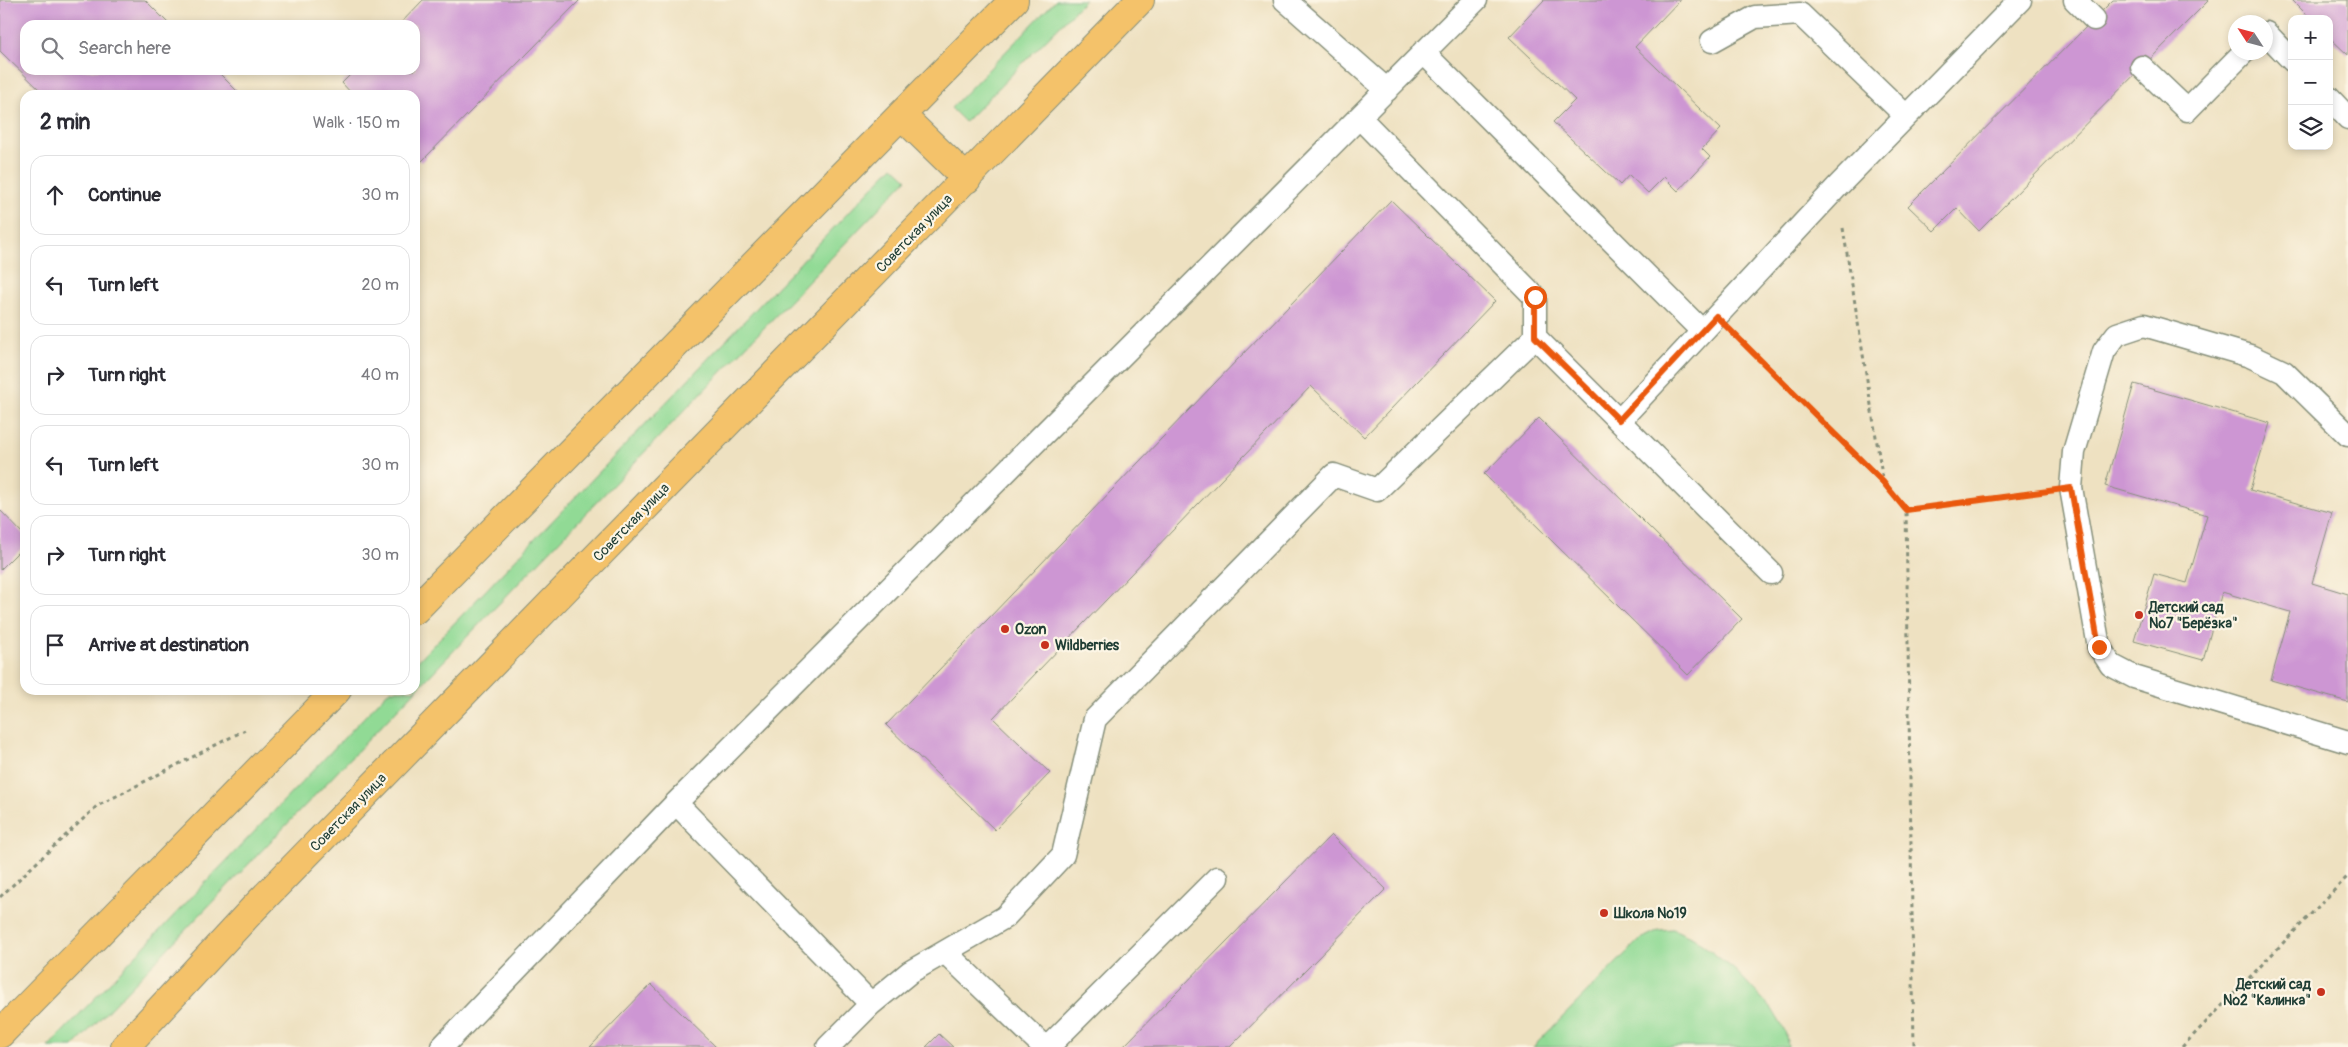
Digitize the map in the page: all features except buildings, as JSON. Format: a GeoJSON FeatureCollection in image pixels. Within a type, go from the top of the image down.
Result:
{"type":"FeatureCollection","features":[{"type":"Feature","properties":{"kind":"main road"},"geometry":{"type":"LineString","coordinates":[[420,605],[1014,0]]}},
{"type":"Feature","properties":{"kind":"main road","name":"Советская улица"},"geometry":{"type":"LineString","coordinates":[[125,1047],[261,901],[1140,0]]}},
{"type":"Feature","properties":{"kind":"main road"},"geometry":{"type":"LineString","coordinates":[[901,115],[967,179]]}},
{"type":"Feature","properties":{"kind":"main road"},"geometry":{"type":"LineString","coordinates":[[0,1034],[332,695]]}},
{"type":"Feature","properties":{"kind":"lane"},"geometry":{"type":"LineString","coordinates":[[1284,0],[1387,90]]}},
{"type":"Feature","properties":{"kind":"lane"},"geometry":{"type":"LineString","coordinates":[[442,1047],[676,803],[1476,0]]}},
{"type":"Feature","properties":{"kind":"lane"},"geometry":{"type":"LineString","coordinates":[[1619,420],[1837,187],[2020,0]]}},
{"type":"Feature","properties":{"kind":"lane"},"geometry":{"type":"LineString","coordinates":[[2075,0],[2094,19]]}},
{"type":"Feature","properties":{"kind":"lane"},"geometry":{"type":"LineString","coordinates":[[1712,40],[1755,17],[1800,14],[1906,116]]}},
{"type":"Feature","properties":{"kind":"lane"},"geometry":{"type":"LineString","coordinates":[[2273,40],[2288,56]]}},
{"type":"Feature","properties":{"kind":"lane"},"geometry":{"type":"LineString","coordinates":[[1423,52],[1709,324]]}},
{"type":"Feature","properties":{"kind":"lane"},"geometry":{"type":"LineString","coordinates":[[2142,67],[2187,110],[2236,60]]}},
{"type":"Feature","properties":{"kind":"lane"},"geometry":{"type":"LineString","coordinates":[[2333,102],[2348,118]]}},
{"type":"Feature","properties":{"kind":"lane"},"geometry":{"type":"LineString","coordinates":[[1360,118],[1535,297],[1535,337],[1771,573]]}},
{"type":"Feature","properties":{"kind":"lane"},"geometry":{"type":"LineString","coordinates":[[2348,435],[2284,372],[2250,356],[2144,326],[2117,334],[2104,351],[2074,452],[2071,488],[2099,647],[2111,665],[2134,677],[2348,742]]}},
{"type":"Feature","properties":{"kind":"lane"},"geometry":{"type":"LineString","coordinates":[[828,1047],[871,1004],[910,972],[946,953],[1005,917],[1064,855],[1095,719],[1334,475],[1377,490],[1535,337]]}},
{"type":"Feature","properties":{"kind":"lane"},"geometry":{"type":"LineString","coordinates":[[676,803],[871,1004]]}},
{"type":"Feature","properties":{"kind":"lane"},"geometry":{"type":"LineString","coordinates":[[1048,1047],[1217,878]]}},
{"type":"Feature","properties":{"kind":"lane"},"geometry":{"type":"LineString","coordinates":[[946,953],[1044,1047]]}},
{"type":"Feature","properties":{"kind":"path"},"geometry":{"type":"LineString","coordinates":[[1837,187],[1883,482]]}},
{"type":"Feature","properties":{"kind":"path"},"geometry":{"type":"LineString","coordinates":[[1709,324],[1883,482],[1906,510],[1914,1047]]}},
{"type":"Feature","properties":{"kind":"path"},"geometry":{"type":"LineString","coordinates":[[1906,510],[2071,488]]}},
{"type":"Feature","properties":{"kind":"path"},"geometry":{"type":"LineString","coordinates":[[0,897],[97,806],[252,726]]}},
{"type":"Feature","properties":{"kind":"path"},"geometry":{"type":"LineString","coordinates":[[2182,1047],[2348,876]]}},
{"type":"Feature","properties":{"kind":"green space"},"geometry":{"type":"Polygon","coordinates":[[[1056,0],[1085,0],[965,122],[951,108],[1056,0]]]}},
{"type":"Feature","properties":{"kind":"green space"},"geometry":{"type":"Polygon","coordinates":[[[893,166],[907,179],[420,686],[420,659],[893,166]]]}},
{"type":"Feature","properties":{"kind":"green space"},"geometry":{"type":"Polygon","coordinates":[[[385,695],[411,695],[73,1047],[48,1047],[385,695]]]}},
{"type":"Feature","properties":{"kind":"green space"},"geometry":{"type":"Polygon","coordinates":[[[1673,929],[1695,939],[1736,971],[1772,1009],[1785,1031],[1788,1047],[1533,1047],[1639,940],[1659,930],[1673,929]]]}},
{"type":"Feature","properties":{"kind":"place","name":"Детский сад №7 \"Берёзка\""},"geometry":{"type":"Point","coordinates":[2139,615]}},
{"type":"Feature","properties":{"kind":"place","name":"Ozon"},"geometry":{"type":"Point","coordinates":[1005,629]}},
{"type":"Feature","properties":{"kind":"place","name":"Wildberries"},"geometry":{"type":"Point","coordinates":[1045,645]}},
{"type":"Feature","properties":{"kind":"place","name":"Школа №19"},"geometry":{"type":"Point","coordinates":[1604,913]}},
{"type":"Feature","properties":{"kind":"place","name":"Детский сад №2 \"Калинка\""},"geometry":{"type":"Point","coordinates":[2321,992]}},
{"type":"Feature","properties":{"kind":"route"},"geometry":{"type":"LineString","coordinates":[[1535,297],[1535,337],[1619,420],[1716,316],[1883,482],[1906,510],[2071,488],[2099,647]]}}]}
